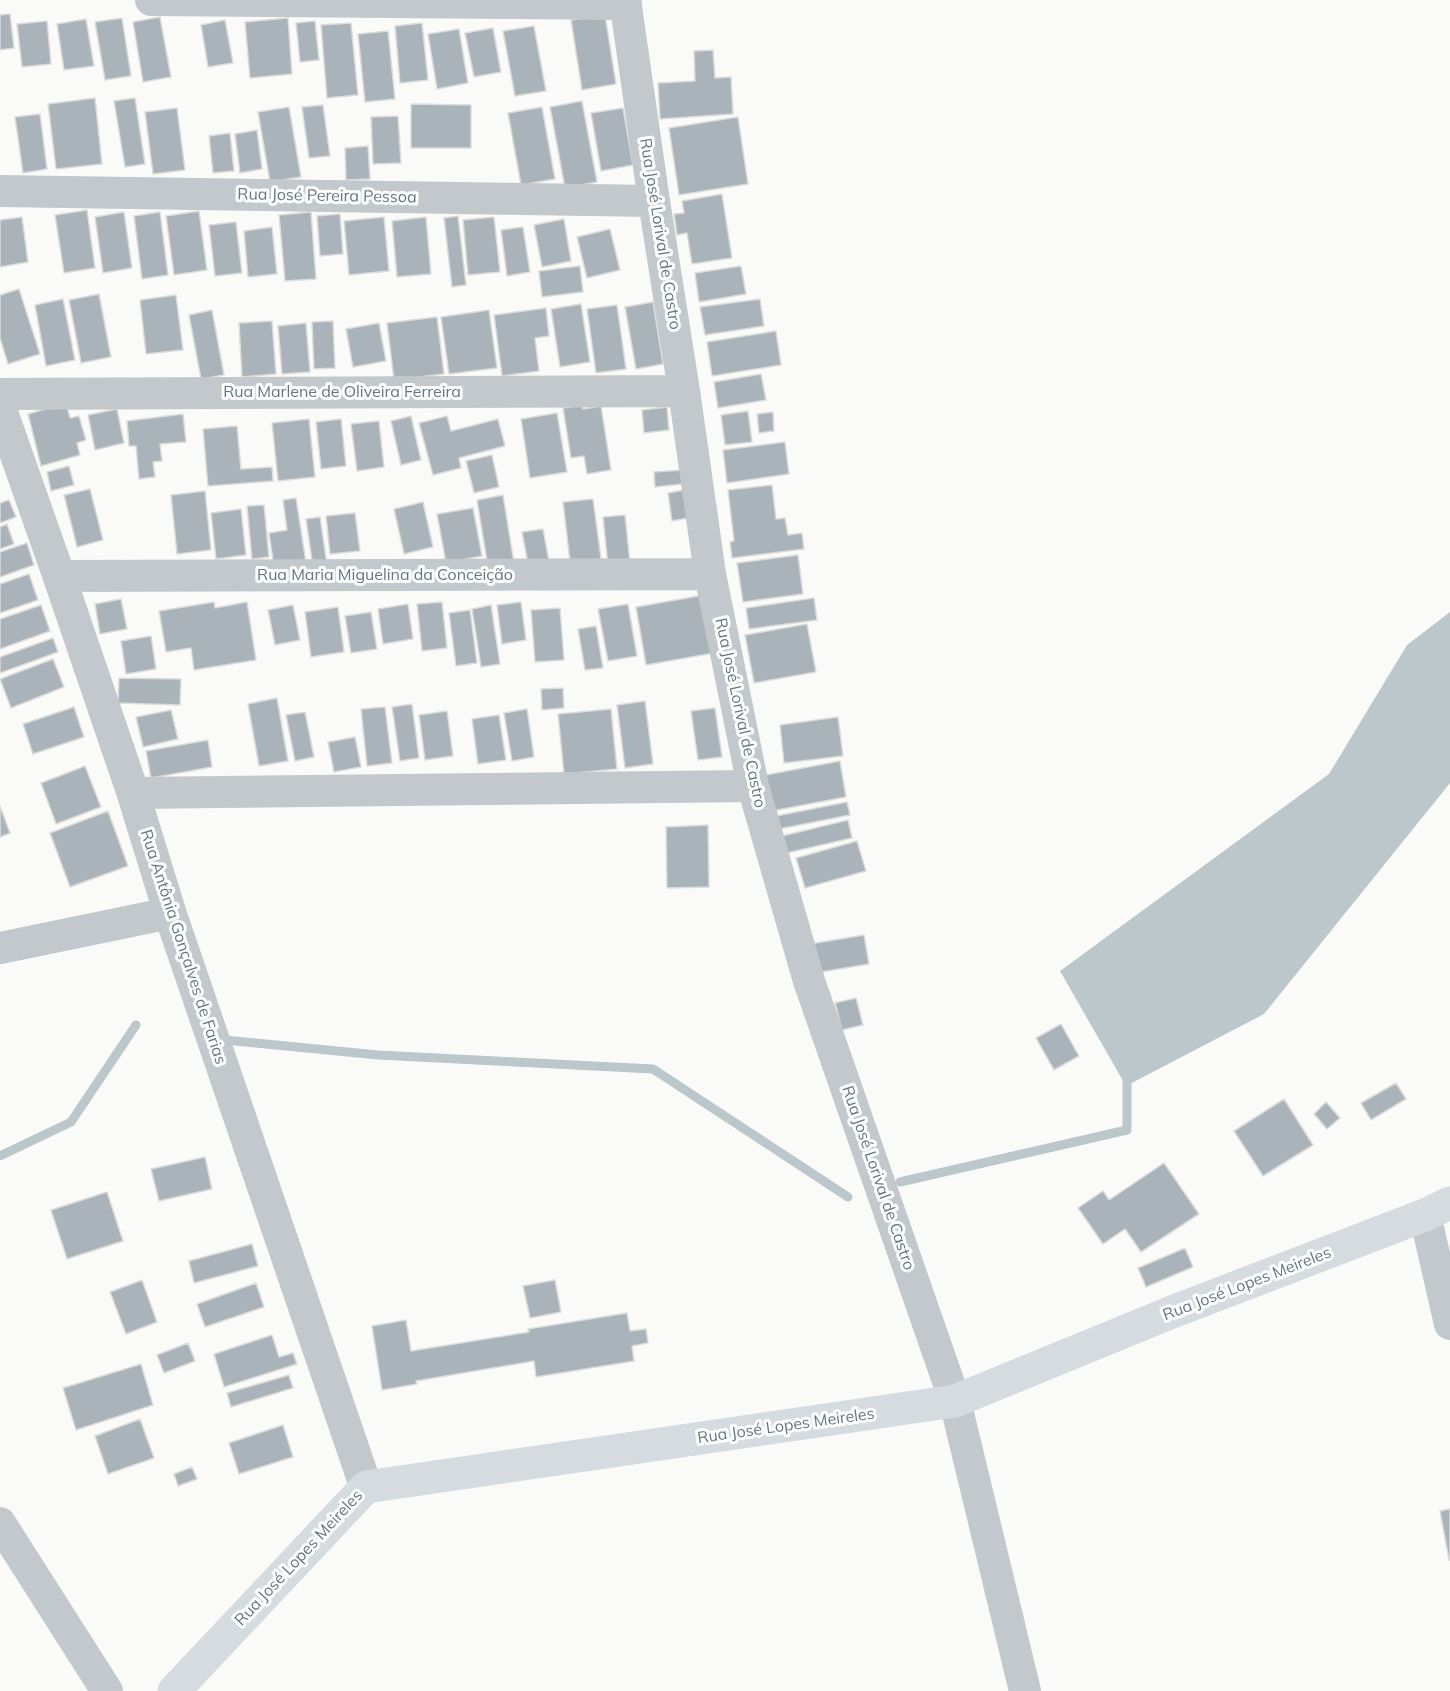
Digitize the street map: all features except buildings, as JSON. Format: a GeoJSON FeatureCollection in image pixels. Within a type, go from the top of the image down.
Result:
{"type":"FeatureCollection","features":[{"type":"Feature","properties":{"kind":"main road","name":"Rua José Lopes Meireles"},"geometry":{"type":"LineString","coordinates":[[174,1691],[366,1487],[955,1401],[1172,1312],[1438,1209]]}},
{"type":"Feature","properties":{"kind":"street"},"geometry":{"type":"LineString","coordinates":[[151,0],[625,2]]}},
{"type":"Feature","properties":{"kind":"street","name":"Rua José Lorival de Castro"},"geometry":{"type":"LineString","coordinates":[[625,2],[710,574],[753,786],[809,981],[955,1401],[1025,1691]]}},
{"type":"Feature","properties":{"kind":"street","name":"Rua José Pereira Pessoa"},"geometry":{"type":"LineString","coordinates":[[0,191],[654,201]]}},
{"type":"Feature","properties":{"kind":"street","name":"Rua Marlene de Oliveira Ferreira"},"geometry":{"type":"LineString","coordinates":[[0,394],[684,391]]}},
{"type":"Feature","properties":{"kind":"street","name":"Rua Antônia Gonçalves de Farias"},"geometry":{"type":"LineString","coordinates":[[0,408],[133,793],[170,913],[366,1487]]}},
{"type":"Feature","properties":{"kind":"street","name":"Rua Maria Miguelina da Conceição"},"geometry":{"type":"LineString","coordinates":[[59,576],[710,574]]}},
{"type":"Feature","properties":{"kind":"street"},"geometry":{"type":"LineString","coordinates":[[133,793],[753,786]]}},
{"type":"Feature","properties":{"kind":"street"},"geometry":{"type":"LineString","coordinates":[[0,948],[170,913]]}},
{"type":"Feature","properties":{"kind":"street"},"geometry":{"type":"LineString","coordinates":[[1438,1209],[1450,1324]]}},
{"type":"Feature","properties":{"kind":"street"},"geometry":{"type":"LineString","coordinates":[[0,1523],[107,1691]]}},
{"type":"Feature","properties":{"kind":"shaded area"},"geometry":{"type":"Polygon","coordinates":[[[1450,612],[1450,783],[1264,1014],[1126,1086],[1060,971],[1329,774],[1407,645],[1450,612]]]}},
{"type":"Feature","properties":{"kind":"waterway"},"geometry":{"type":"LineString","coordinates":[[0,1156],[71,1122],[136,1025]]}},
{"type":"Feature","properties":{"kind":"waterway"},"geometry":{"type":"LineString","coordinates":[[225,1040],[378,1055],[653,1069],[848,1197]]}},
{"type":"Feature","properties":{"kind":"waterway"},"geometry":{"type":"LineString","coordinates":[[900,1182],[1127,1130],[1127,1074]]}}]}
